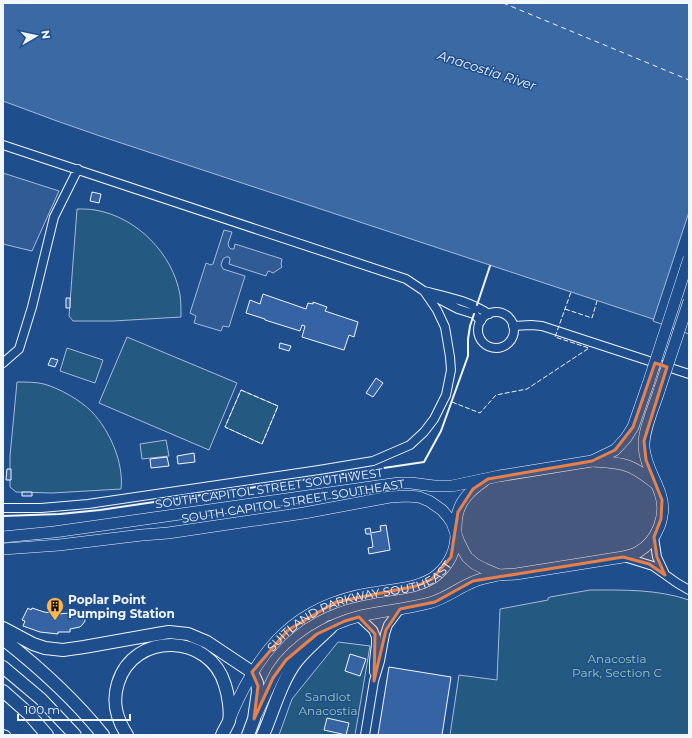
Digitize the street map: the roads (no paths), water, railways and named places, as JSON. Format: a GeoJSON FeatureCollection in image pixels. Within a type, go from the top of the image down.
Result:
{"type":"FeatureCollection","features":[{"type":"Feature","properties":{"kind":"highway"},"geometry":{"type":"LineString","coordinates":[[263,735],[294,664],[331,626]]}},
{"type":"Feature","properties":{"kind":"highway"},"geometry":{"type":"LineString","coordinates":[[3,628],[33,644],[45,648],[62,650],[169,632],[194,636],[207,642],[252,672],[258,686],[254,720]]}},
{"type":"Feature","properties":{"kind":"highway"},"geometry":{"type":"LineString","coordinates":[[3,639],[60,687],[103,735]]}},
{"type":"Feature","properties":{"kind":"highway"},"geometry":{"type":"LineString","coordinates":[[127,735],[118,719],[115,708],[115,692],[119,679],[126,666],[136,656],[147,650],[165,645],[178,645],[190,648],[202,653],[212,662],[219,671],[224,682],[228,699],[229,720]]}},
{"type":"Feature","properties":{"kind":"highway"},"geometry":{"type":"LineString","coordinates":[[3,667],[41,700],[75,735]]}},
{"type":"Feature","properties":{"kind":"highway"},"geometry":{"type":"LineString","coordinates":[[3,691],[29,714],[47,735]]}},
{"type":"Feature","properties":{"kind":"highway","name":"SUITLAND PARKWAY SOUTHEAST"},"geometry":{"type":"LineString","coordinates":[[222,735],[229,720]]}},
{"type":"Feature","properties":{"kind":"highway","name":"SUITLAND PARKWAY SOUTHEAST"},"geometry":{"type":"LineString","coordinates":[[248,735],[254,720]]}},
{"type":"Feature","properties":{"kind":"main road","name":"SOUTH CAPITOL STREET SOUTHWEST"},"geometry":{"type":"LineString","coordinates":[[3,537],[54,532],[400,483],[440,487],[452,486],[592,461],[615,450],[626,438],[633,427],[689,258]]}},
{"type":"Feature","properties":{"kind":"main road","name":"SOUTH CAPITOL STREET SOUTHEAST"},"geometry":{"type":"LineString","coordinates":[[3,549],[59,545],[168,533],[304,513],[402,496],[419,497],[439,507],[448,517],[467,557],[485,569],[499,575],[516,574],[623,557],[638,552],[647,546],[654,537],[659,526],[663,507],[660,494],[646,460],[644,441],[689,301]]}},
{"type":"Feature","properties":{"kind":"main road"},"geometry":{"type":"LineString","coordinates":[[592,461],[627,466],[637,470],[656,484]]}},
{"type":"Feature","properties":{"kind":"main road","name":"SUITLAND PARKWAY SOUTHEAST"},"geometry":{"type":"LineString","coordinates":[[229,720],[240,694],[252,672],[266,653],[302,618],[319,609],[354,596],[416,586],[432,579],[445,567],[455,548],[457,517],[462,502],[473,489],[488,479]]}},
{"type":"Feature","properties":{"kind":"main road","name":"SUITLAND PARKWAY SOUTHEAST"},"geometry":{"type":"LineString","coordinates":[[254,720],[273,678],[282,665],[306,641],[331,626],[359,616],[435,602],[473,581],[499,575]]}},
{"type":"Feature","properties":{"kind":"street"},"geometry":{"type":"LineString","coordinates":[[3,145],[406,279],[424,291],[458,309],[474,314],[481,320]]}},
{"type":"Feature","properties":{"kind":"street"},"geometry":{"type":"LineString","coordinates":[[3,363],[19,348],[32,307],[54,218],[78,169]]}},
{"type":"Feature","properties":{"kind":"street"},"geometry":{"type":"LineString","coordinates":[[424,291],[461,300],[477,306],[488,314]]}},
{"type":"Feature","properties":{"kind":"street"},"geometry":{"type":"LineString","coordinates":[[3,508],[41,508],[76,505],[319,470],[373,461],[410,445],[424,432],[438,413],[446,395],[451,370],[445,327],[437,310],[424,291]]}},
{"type":"Feature","properties":{"kind":"street"},"geometry":{"type":"LineString","coordinates":[[495,312],[501,313],[511,320],[514,332],[510,341],[506,345],[495,348],[490,347],[485,344],[479,336],[478,331],[481,320],[488,314],[495,312]]}},
{"type":"Feature","properties":{"kind":"street"},"geometry":{"type":"LineString","coordinates":[[513,326],[542,326],[689,374]]}},
{"type":"Feature","properties":{"kind":"street"},"geometry":{"type":"LineString","coordinates":[[654,537],[657,557],[665,574]]}},
{"type":"Feature","properties":{"kind":"street"},"geometry":{"type":"LineString","coordinates":[[623,557],[649,564],[689,590]]}},
{"type":"Feature","properties":{"kind":"street"},"geometry":{"type":"LineString","coordinates":[[365,735],[374,681],[380,661],[386,630],[390,621],[400,609]]}},
{"type":"Feature","properties":{"kind":"street"},"geometry":{"type":"LineString","coordinates":[[359,616],[373,630],[376,637],[374,681]]}},
{"type":"Feature","properties":{"kind":"water","name":"Anacostia River"},"geometry":{"type":"Polygon","coordinates":[[[3,3],[689,3],[689,332],[100,136],[3,101],[3,3]]]}},
{"type":"Feature","properties":{"kind":"place","name":"Poplar Point Pumping Station"},"geometry":{"type":"Point","coordinates":[55,621]}},
{"type":"Feature","properties":{"kind":"park label","name":"Anacostia Park, Section C"},"geometry":{"type":"Point","coordinates":[617,665]}},
{"type":"Feature","properties":{"kind":"park label","name":"Sandlot Anacostia"},"geometry":{"type":"Point","coordinates":[328,703]}}]}
